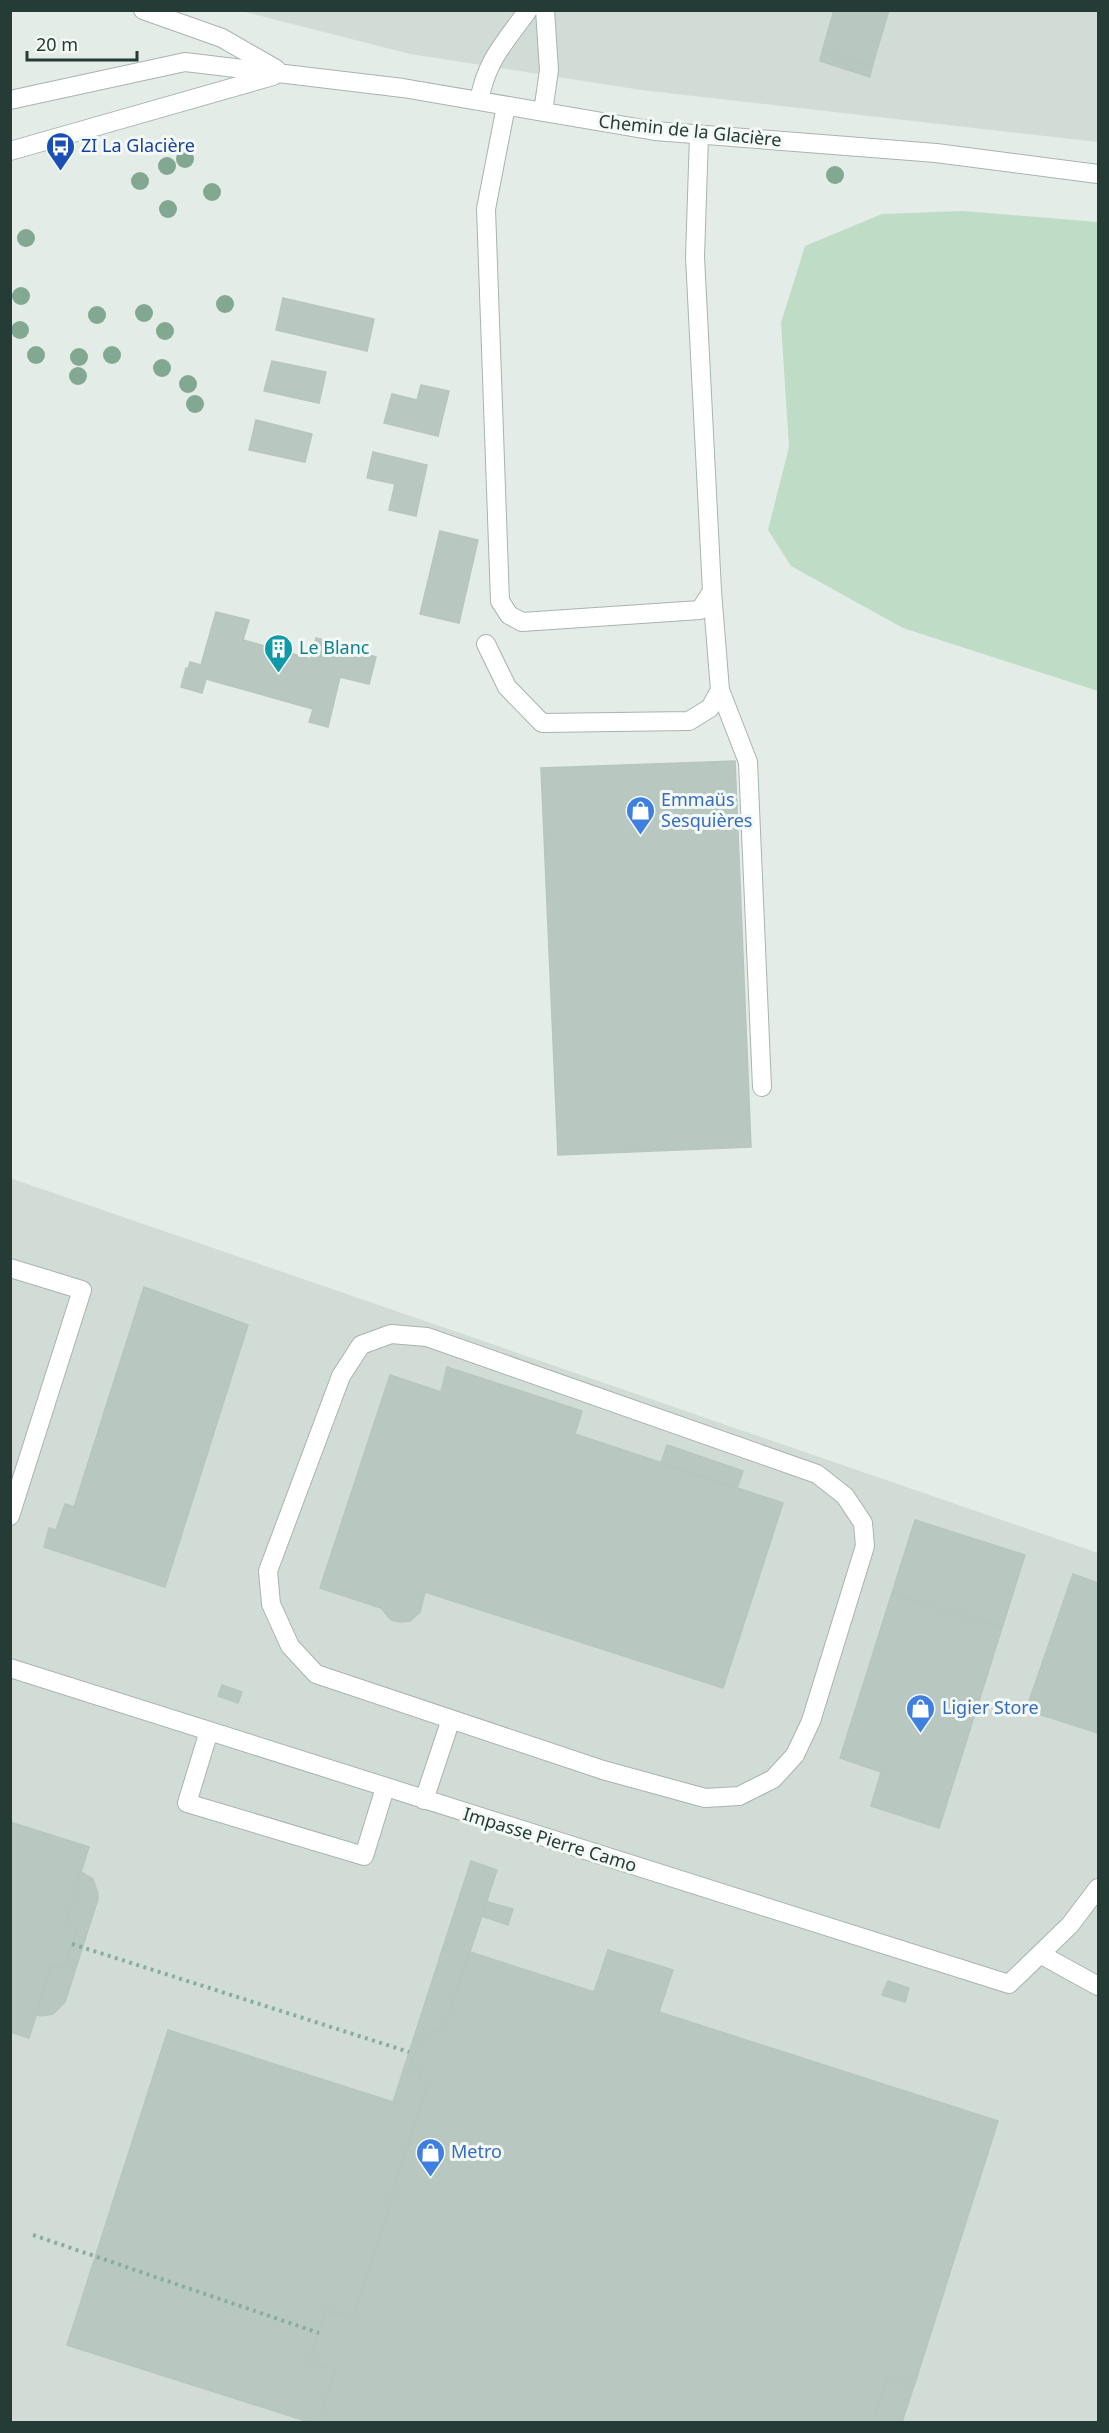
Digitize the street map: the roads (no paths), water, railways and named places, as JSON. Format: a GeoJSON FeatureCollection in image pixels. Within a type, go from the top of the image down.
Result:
{"type":"FeatureCollection","features":[{"type":"Feature","properties":{"kind":"street"},"geometry":{"type":"LineString","coordinates":[[143,10],[222,38],[283,73]]}},
{"type":"Feature","properties":{"kind":"street"},"geometry":{"type":"LineString","coordinates":[[479,101],[484,76],[492,59],[528,10]]}},
{"type":"Feature","properties":{"kind":"street"},"geometry":{"type":"LineString","coordinates":[[543,112],[549,70],[545,10]]}},
{"type":"Feature","properties":{"kind":"street","name":"Chemin de la Glacière"},"geometry":{"type":"LineString","coordinates":[[10,100],[185,62],[403,88],[656,131],[936,153],[1098,174]]}},
{"type":"Feature","properties":{"kind":"street","name":"Chemin de la Glacière"},"geometry":{"type":"LineString","coordinates":[[10,151],[283,73]]}},
{"type":"Feature","properties":{"kind":"street"},"geometry":{"type":"LineString","coordinates":[[506,106],[486,209],[500,601],[509,615],[522,622],[699,610],[712,591]]}},
{"type":"Feature","properties":{"kind":"street"},"geometry":{"type":"LineString","coordinates":[[699,135],[695,257],[712,591],[720,690],[748,762],[762,1087]]}},
{"type":"Feature","properties":{"kind":"street"},"geometry":{"type":"LineString","coordinates":[[486,644],[507,687],[542,723],[689,721],[710,708],[720,690]]}},
{"type":"Feature","properties":{"kind":"street"},"geometry":{"type":"LineString","coordinates":[[10,1268],[82,1290],[10,1516]]}},
{"type":"Feature","properties":{"kind":"street"},"geometry":{"type":"LineString","coordinates":[[391,1334],[427,1338],[817,1474],[845,1496],[863,1523],[865,1546],[812,1721],[795,1755],[773,1779],[739,1796],[705,1798],[603,1770],[451,1719],[316,1674],[290,1646],[271,1604],[268,1571],[340,1376],[361,1345],[391,1334]]}},
{"type":"Feature","properties":{"kind":"street","name":"Impasse Pierre Camo"},"geometry":{"type":"LineString","coordinates":[[10,1668],[1009,1984],[1070,1925],[1098,1888]]}},
{"type":"Feature","properties":{"kind":"street"},"geometry":{"type":"LineString","coordinates":[[424,1800],[451,1719]]}},
{"type":"Feature","properties":{"kind":"street"},"geometry":{"type":"LineString","coordinates":[[208,1731],[187,1803],[364,1856],[385,1788]]}},
{"type":"Feature","properties":{"kind":"street"},"geometry":{"type":"LineString","coordinates":[[1040,1954],[1098,1986]]}},
{"type":"Feature","properties":{"kind":"place","name":"ZI La Glacière"},"geometry":{"type":"Point","coordinates":[60,172]}},
{"type":"Feature","properties":{"kind":"place","name":"Le Blanc"},"geometry":{"type":"Point","coordinates":[278,674]}},
{"type":"Feature","properties":{"kind":"place","name":"Emmaüs Sesquières"},"geometry":{"type":"Point","coordinates":[640,836]}},
{"type":"Feature","properties":{"kind":"place","name":"Ligier Store"},"geometry":{"type":"Point","coordinates":[921,1734]}},
{"type":"Feature","properties":{"kind":"place","name":"Metro"},"geometry":{"type":"Point","coordinates":[430,2178]}}]}
